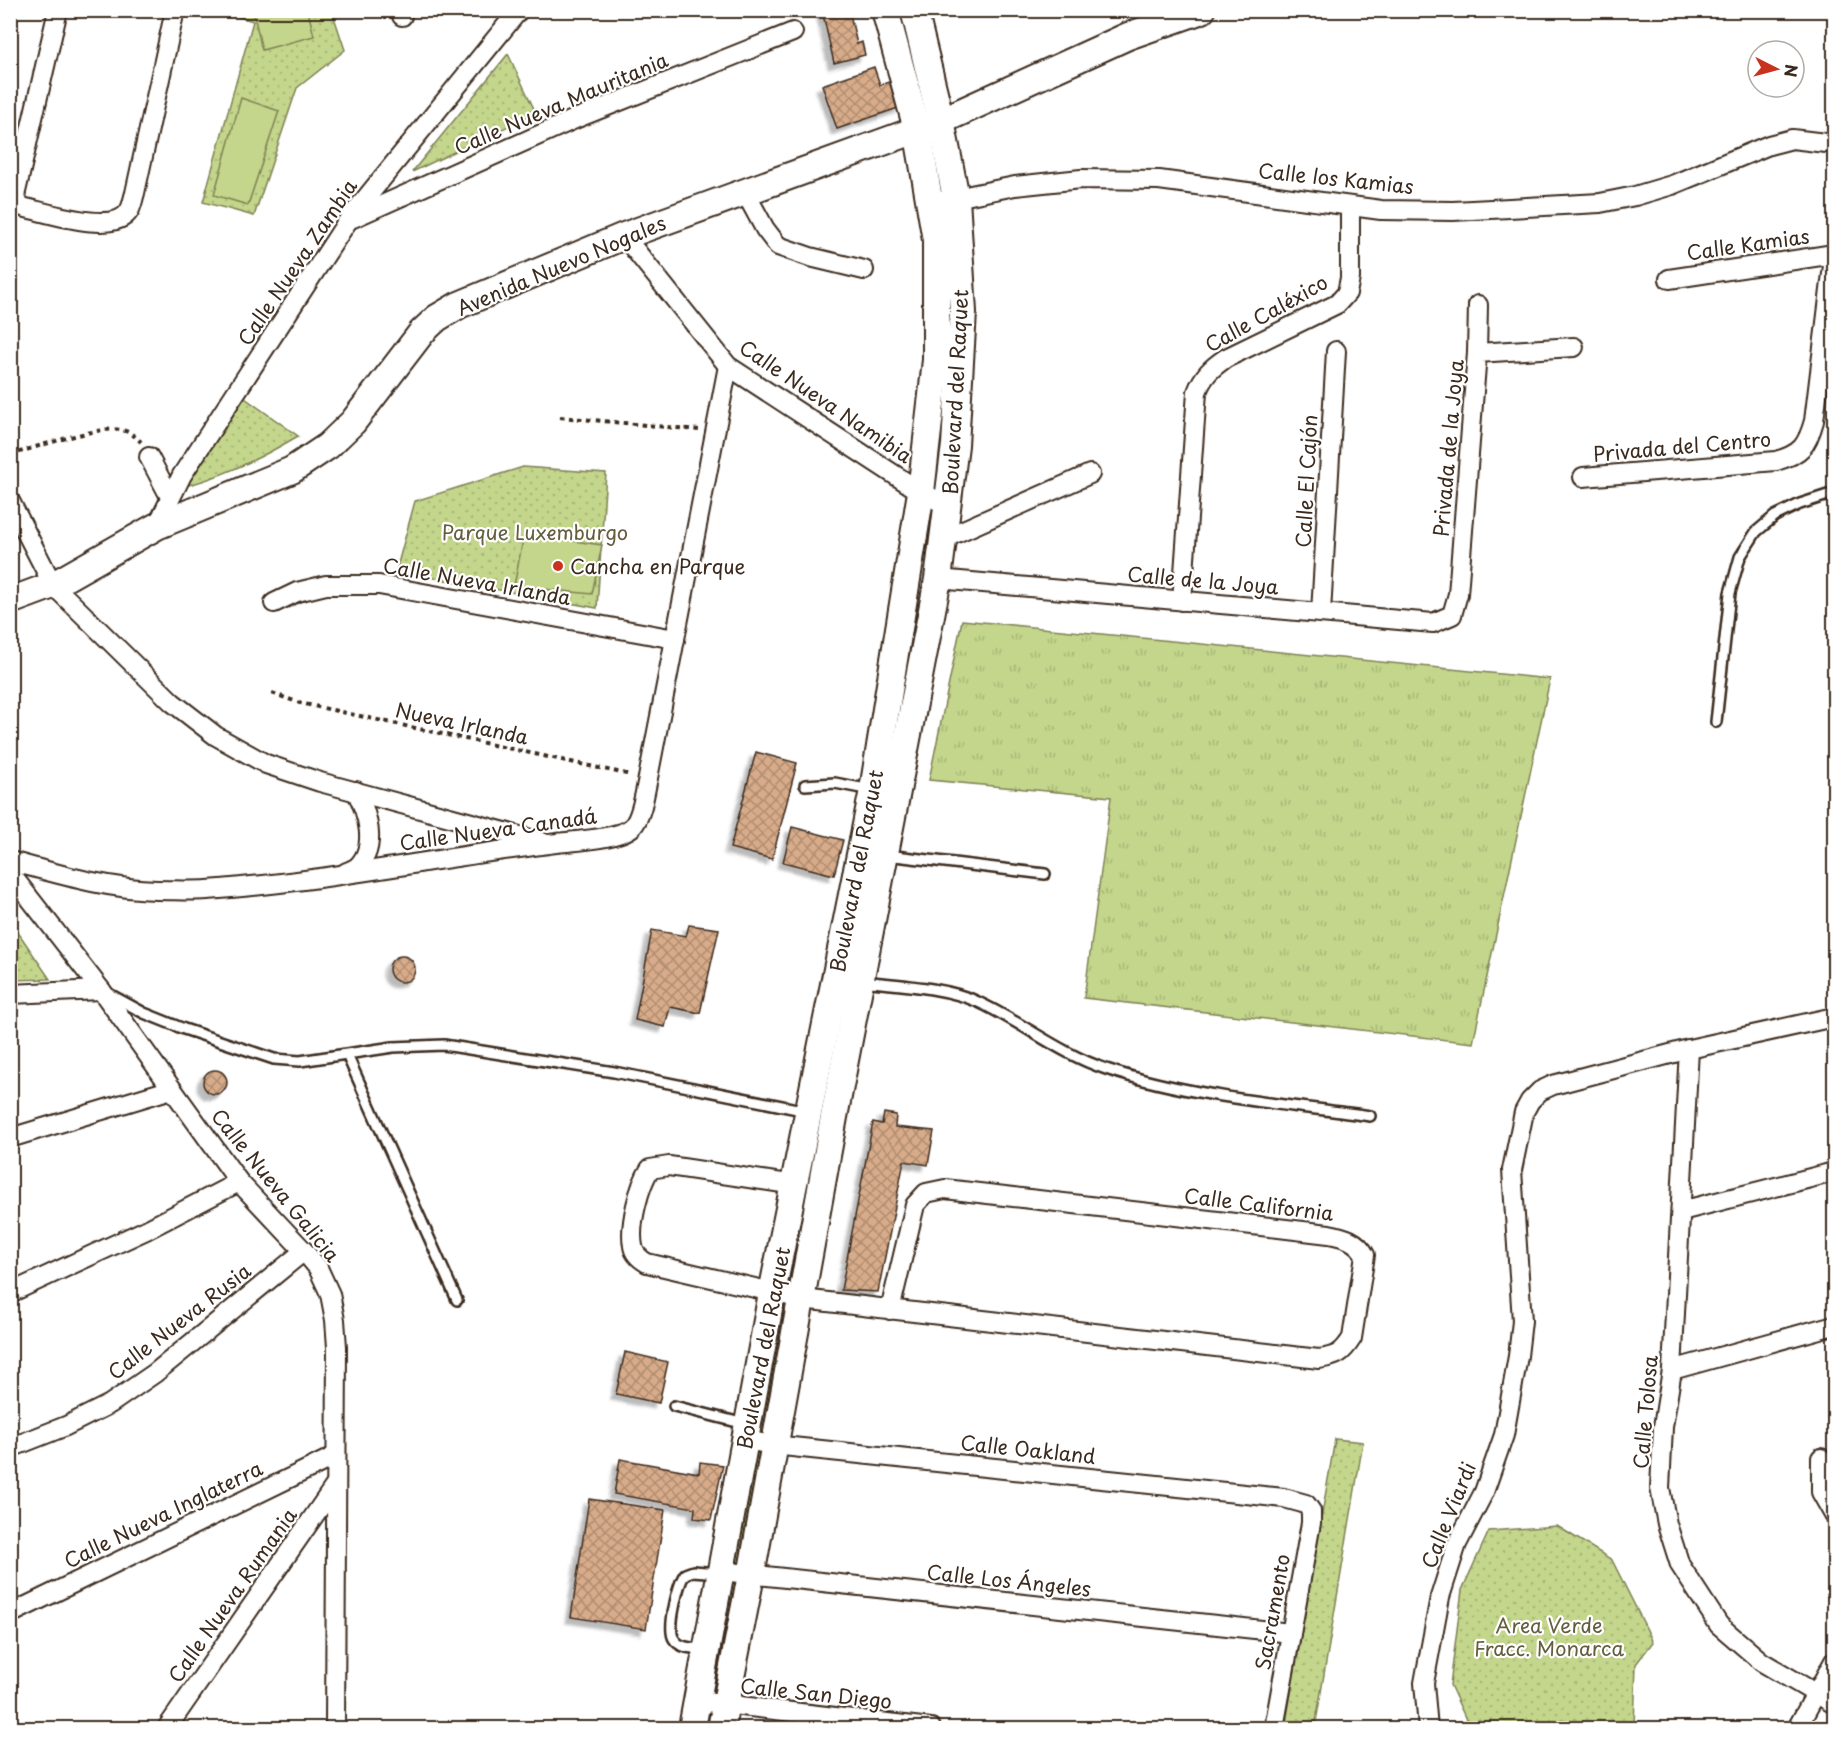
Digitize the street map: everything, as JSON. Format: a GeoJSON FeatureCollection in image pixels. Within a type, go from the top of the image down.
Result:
{"type":"FeatureCollection","features":[{"type":"Feature","properties":{"kind":"street"},"geometry":{"type":"LineString","coordinates":[[58,10],[15,196],[20,206],[26,208],[103,224],[118,220],[129,212],[175,10]]}},
{"type":"Feature","properties":{"kind":"street","name":"Calle Nueva Zambia"},"geometry":{"type":"LineString","coordinates":[[157,526],[182,475],[349,219],[519,10]]}},
{"type":"Feature","properties":{"kind":"street","name":"Boulevard del Raquet"},"geometry":{"type":"LineString","coordinates":[[722,1717],[802,1299],[821,1114],[921,492],[936,360],[936,240],[931,203],[917,129],[885,10]]}},
{"type":"Feature","properties":{"kind":"street","name":"Boulevard del Raquet"},"geometry":{"type":"LineString","coordinates":[[692,1728],[772,1293],[795,1185],[821,1114],[860,980],[938,579],[948,506],[955,445],[963,312],[957,198],[914,10]]}},
{"type":"Feature","properties":{"kind":"street","name":"Avenida Nuevo Nogales"},"geometry":{"type":"LineString","coordinates":[[10,601],[52,585],[157,526],[291,470],[328,446],[353,422],[422,332],[437,318],[459,305],[624,236],[941,121],[1128,36],[1202,10]]}},
{"type":"Feature","properties":{"kind":"street","name":"Calle Nueva Mauritania"},"geometry":{"type":"LineString","coordinates":[[349,219],[575,119],[793,32]]}},
{"type":"Feature","properties":{"kind":"street","name":"Calle los Kamias"},"geometry":{"type":"LineString","coordinates":[[931,203],[1016,186],[1081,179],[1159,180],[1381,210],[1453,211],[1599,203],[1635,196],[1672,185],[1769,145],[1792,139],[1834,144]]}},
{"type":"Feature","properties":{"kind":"street"},"geometry":{"type":"LineString","coordinates":[[745,192],[765,229],[778,246],[810,257],[864,270]]}},
{"type":"Feature","properties":{"kind":"street","name":"Calle Caléxico"},"geometry":{"type":"LineString","coordinates":[[1182,601],[1197,392],[1202,379],[1226,358],[1337,304],[1347,293],[1350,278],[1350,206]]}},
{"type":"Feature","properties":{"kind":"street","name":"Calle Nueva Namibia"},"geometry":{"type":"LineString","coordinates":[[624,236],[728,366],[921,492],[948,506]]}},
{"type":"Feature","properties":{"kind":"street","name":"Calle Kamias"},"geometry":{"type":"LineString","coordinates":[[1669,279],[1834,255]]}},
{"type":"Feature","properties":{"kind":"street","name":"Privada del Centro"},"geometry":{"type":"LineString","coordinates":[[1584,477],[1776,461],[1792,457],[1802,449],[1809,438],[1814,422],[1834,255]]}},
{"type":"Feature","properties":{"kind":"street"},"geometry":{"type":"LineString","coordinates":[[1477,353],[1478,305]]}},
{"type":"Feature","properties":{"kind":"street","name":"Privada de la Joya"},"geometry":{"type":"LineString","coordinates":[[1456,606],[1477,353],[1574,347]]}},
{"type":"Feature","properties":{"kind":"street","name":"Calle El Cajón"},"geometry":{"type":"LineString","coordinates":[[1322,613],[1336,351]]}},
{"type":"Feature","properties":{"kind":"street","name":"Calle Nueva Canadá"},"geometry":{"type":"LineString","coordinates":[[10,861],[94,883],[155,890],[206,890],[344,874],[549,844],[592,840],[619,833],[633,826],[642,805],[648,778],[728,366]]}},
{"type":"Feature","properties":{"kind":"street"},"geometry":{"type":"LineString","coordinates":[[149,457],[170,497]]}},
{"type":"Feature","properties":{"kind":"street"},"geometry":{"type":"LineString","coordinates":[[943,539],[1090,474]]}},
{"type":"Feature","properties":{"kind":"street"},"geometry":{"type":"LineString","coordinates":[[10,501],[52,585],[172,702],[216,736],[266,764],[320,782],[549,844]]}},
{"type":"Feature","properties":{"kind":"street","name":"Calle de la Joya"},"geometry":{"type":"LineString","coordinates":[[938,579],[1433,623],[1452,615],[1456,606]]}},
{"type":"Feature","properties":{"kind":"street","name":"Calle Nueva Irlanda"},"geometry":{"type":"LineString","coordinates":[[274,603],[297,592],[326,585],[379,585],[675,639]]}},
{"type":"Feature","properties":{"kind":"street"},"geometry":{"type":"LineString","coordinates":[[344,874],[358,866],[367,850],[369,829],[366,810],[356,792]]}},
{"type":"Feature","properties":{"kind":"street","name":"Calle Nueva Galicia"},"geometry":{"type":"LineString","coordinates":[[10,873],[101,990],[239,1182],[318,1268],[330,1294],[335,1320],[334,1728]]}},
{"type":"Feature","properties":{"kind":"street"},"geometry":{"type":"LineString","coordinates":[[10,994],[101,990]]}},
{"type":"Feature","properties":{"kind":"street","name":"Calle Viardi"},"geometry":{"type":"LineString","coordinates":[[1428,1728],[1424,1683],[1440,1597],[1457,1544],[1484,1492],[1504,1435],[1518,1356],[1522,1321],[1512,1170],[1524,1112],[1530,1101],[1540,1091],[1553,1085],[1689,1049],[1834,1017]]}},
{"type":"Feature","properties":{"kind":"street","name":"Calle Tolosa"},"geometry":{"type":"LineString","coordinates":[[1689,1049],[1672,1370],[1663,1427],[1660,1488],[1667,1524],[1680,1565],[1719,1625],[1762,1662],[1834,1704]]}},
{"type":"Feature","properties":{"kind":"street"},"geometry":{"type":"LineString","coordinates":[[10,1138],[172,1089]]}},
{"type":"Feature","properties":{"kind":"street","name":"Calle California"},"geometry":{"type":"LineString","coordinates":[[795,1185],[661,1166],[650,1169],[644,1179],[637,1205],[633,1248],[639,1258],[647,1263],[802,1299],[890,1310],[1319,1359],[1335,1356],[1346,1348],[1352,1338],[1365,1255],[1355,1242],[1329,1234],[945,1189],[926,1193],[915,1205],[890,1310]]}},
{"type":"Feature","properties":{"kind":"street"},"geometry":{"type":"LineString","coordinates":[[1681,1211],[1834,1172]]}},
{"type":"Feature","properties":{"kind":"street"},"geometry":{"type":"LineString","coordinates":[[10,1293],[146,1230],[239,1182]]}},
{"type":"Feature","properties":{"kind":"street","name":"Calle Nueva Rusia"},"geometry":{"type":"LineString","coordinates":[[10,1448],[66,1426],[110,1404],[146,1379],[304,1251]]}},
{"type":"Feature","properties":{"kind":"street"},"geometry":{"type":"LineString","coordinates":[[1672,1370],[1834,1325]]}},
{"type":"Feature","properties":{"kind":"street","name":"Calle Oakland"},"geometry":{"type":"LineString","coordinates":[[746,1432],[773,1445],[1284,1498],[1306,1504]]}},
{"type":"Feature","properties":{"kind":"street","name":"Calle Nueva Inglaterra"},"geometry":{"type":"LineString","coordinates":[[10,1614],[335,1456]]}},
{"type":"Feature","properties":{"kind":"street"},"geometry":{"type":"LineString","coordinates":[[1821,1458],[1821,1492],[1834,1515]]}},
{"type":"Feature","properties":{"kind":"street","name":"Calle Nueva Rumania"},"geometry":{"type":"LineString","coordinates":[[167,1728],[334,1487]]}},
{"type":"Feature","properties":{"kind":"street","name":"Sacramento"},"geometry":{"type":"LineString","coordinates":[[1274,1728],[1311,1523],[1311,1511],[1306,1504]]}},
{"type":"Feature","properties":{"kind":"street","name":"Calle Los Ángeles"},"geometry":{"type":"LineString","coordinates":[[721,1572],[1291,1633]]}},
{"type":"Feature","properties":{"kind":"street"},"geometry":{"type":"LineString","coordinates":[[1797,1728],[1834,1662]]}},
{"type":"Feature","properties":{"kind":"street","name":"Calle San Diego"},"geometry":{"type":"LineString","coordinates":[[697,1701],[722,1717],[931,1728]]}},
{"type":"Feature","properties":{"kind":"lane"},"geometry":{"type":"LineString","coordinates":[[1716,722],[1730,593],[1740,557],[1756,532],[1775,516],[1800,504],[1834,493]]}},
{"type":"Feature","properties":{"kind":"lane"},"geometry":{"type":"LineString","coordinates":[[805,785],[835,783],[873,790]]}},
{"type":"Feature","properties":{"kind":"lane"},"geometry":{"type":"LineString","coordinates":[[885,855],[1045,874]]}},
{"type":"Feature","properties":{"kind":"lane"},"geometry":{"type":"LineString","coordinates":[[860,980],[960,995],[976,1000],[1052,1046],[1106,1069],[1221,1095],[1370,1116]]}},
{"type":"Feature","properties":{"kind":"lane"},"geometry":{"type":"LineString","coordinates":[[101,990],[144,1013],[174,1025],[274,1059],[300,1061],[420,1045],[460,1047],[614,1072],[821,1114]]}},
{"type":"Feature","properties":{"kind":"lane"},"geometry":{"type":"LineString","coordinates":[[347,1055],[457,1300]]}},
{"type":"Feature","properties":{"kind":"lane"},"geometry":{"type":"LineString","coordinates":[[675,1406],[746,1432]]}},
{"type":"Feature","properties":{"kind":"lane"},"geometry":{"type":"LineString","coordinates":[[707,1649],[686,1647],[674,1640],[672,1632],[674,1612],[678,1591],[685,1574],[693,1571],[721,1572]]}},
{"type":"Feature","properties":{"kind":"path"},"geometry":{"type":"LineString","coordinates":[[560,417],[715,431]]}},
{"type":"Feature","properties":{"kind":"path"},"geometry":{"type":"LineString","coordinates":[[10,455],[68,438],[119,429],[132,434],[142,442],[149,457]]}},
{"type":"Feature","properties":{"kind":"path","name":"Nueva Irlanda"},"geometry":{"type":"LineString","coordinates":[[272,693],[300,703],[648,778]]}},
{"type":"Feature","properties":{"kind":"green space"},"geometry":{"type":"Polygon","coordinates":[[[218,11],[332,11],[345,50],[297,88],[254,216],[203,202],[253,21],[218,11]]]}},
{"type":"Feature","properties":{"kind":"green space"},"geometry":{"type":"Polygon","coordinates":[[[253,11],[308,11],[314,36],[262,50],[253,11]]]}},
{"type":"Feature","properties":{"kind":"green space"},"geometry":{"type":"Polygon","coordinates":[[[508,54],[536,113],[412,172],[508,54]]]}},
{"type":"Feature","properties":{"kind":"green space"},"geometry":{"type":"Polygon","coordinates":[[[241,98],[279,111],[248,205],[214,195],[241,98]]]}},
{"type":"Feature","properties":{"kind":"green space"},"geometry":{"type":"Polygon","coordinates":[[[242,396],[298,436],[241,466],[181,487],[242,396]]]}},
{"type":"Feature","properties":{"kind":"green space","name":"Parque Luxemburgo"},"geometry":{"type":"Polygon","coordinates":[[[523,467],[606,473],[597,608],[396,571],[415,501],[523,467]]]}},
{"type":"Feature","properties":{"kind":"green space","name":"Cancha en Parque"},"geometry":{"type":"Polygon","coordinates":[[[524,534],[602,545],[592,594],[514,586],[524,534]]]}},
{"type":"Feature","properties":{"kind":"green space"},"geometry":{"type":"Polygon","coordinates":[[[962,620],[1550,679],[1473,1043],[1084,998],[1111,797],[929,780],[962,620]]]}},
{"type":"Feature","properties":{"kind":"green space"},"geometry":{"type":"Polygon","coordinates":[[[11,922],[50,979],[11,980],[11,922]]]}},
{"type":"Feature","properties":{"kind":"green space"},"geometry":{"type":"Polygon","coordinates":[[[779,1311],[796,1314],[773,1436],[758,1434],[779,1311]]]}},
{"type":"Feature","properties":{"kind":"green space"},"geometry":{"type":"Polygon","coordinates":[[[1335,1439],[1363,1442],[1315,1728],[1285,1728],[1335,1439]]]}},
{"type":"Feature","properties":{"kind":"green space"},"geometry":{"type":"Polygon","coordinates":[[[755,1446],[770,1448],[751,1561],[735,1562],[755,1446]]]}},
{"type":"Feature","properties":{"kind":"green space","name":"Area Verde Fracc. Monarca"},"geometry":{"type":"Polygon","coordinates":[[[1557,1526],[1612,1560],[1653,1642],[1636,1664],[1634,1728],[1470,1728],[1450,1685],[1462,1590],[1489,1531],[1557,1526]]]}},
{"type":"Feature","properties":{"kind":"green space"},"geometry":{"type":"Polygon","coordinates":[[[733,1577],[748,1578],[729,1689],[711,1691],[733,1577]]]}},
{"type":"Feature","properties":{"kind":"building"},"geometry":{"type":"Polygon","coordinates":[[[822,10],[849,10],[857,44],[862,42],[865,55],[834,63],[822,10]]]}},
{"type":"Feature","properties":{"kind":"building"},"geometry":{"type":"Polygon","coordinates":[[[874,67],[880,85],[892,81],[901,107],[837,129],[822,85],[874,67]]]}},
{"type":"Feature","properties":{"kind":"building"},"geometry":{"type":"Polygon","coordinates":[[[756,752],[797,763],[772,859],[730,848],[756,752]]]}},
{"type":"Feature","properties":{"kind":"building"},"geometry":{"type":"Polygon","coordinates":[[[792,827],[843,840],[834,875],[783,862],[792,827]]]}},
{"type":"Feature","properties":{"kind":"building"},"geometry":{"type":"Polygon","coordinates":[[[689,925],[719,929],[700,1013],[670,1007],[665,1027],[635,1020],[652,930],[686,936],[689,925]]]}},
{"type":"Feature","properties":{"kind":"building"},"geometry":{"type":"Polygon","coordinates":[[[402,956],[411,960],[415,969],[411,978],[402,982],[393,978],[389,969],[393,960],[402,956]]]}},
{"type":"Feature","properties":{"kind":"building"},"geometry":{"type":"Polygon","coordinates":[[[215,1070],[224,1073],[227,1082],[224,1091],[215,1094],[206,1091],[203,1082],[206,1073],[215,1070]]]}},
{"type":"Feature","properties":{"kind":"building"},"geometry":{"type":"Polygon","coordinates":[[[884,1113],[896,1115],[895,1127],[934,1131],[928,1165],[904,1161],[878,1292],[841,1290],[873,1122],[882,1124],[884,1113]]]}},
{"type":"Feature","properties":{"kind":"building"},"geometry":{"type":"Polygon","coordinates":[[[625,1352],[668,1362],[659,1403],[616,1394],[625,1352]]]}},
{"type":"Feature","properties":{"kind":"building"},"geometry":{"type":"Polygon","coordinates":[[[620,1459],[699,1473],[700,1462],[723,1465],[711,1520],[694,1518],[695,1508],[614,1494],[620,1459]]]}},
{"type":"Feature","properties":{"kind":"building"},"geometry":{"type":"Polygon","coordinates":[[[589,1499],[665,1510],[646,1629],[571,1617],[589,1499]]]}},
{"type":"Feature","properties":{"kind":"place","name":"Cancha en Parque"},"geometry":{"type":"Point","coordinates":[558,566]}}]}
